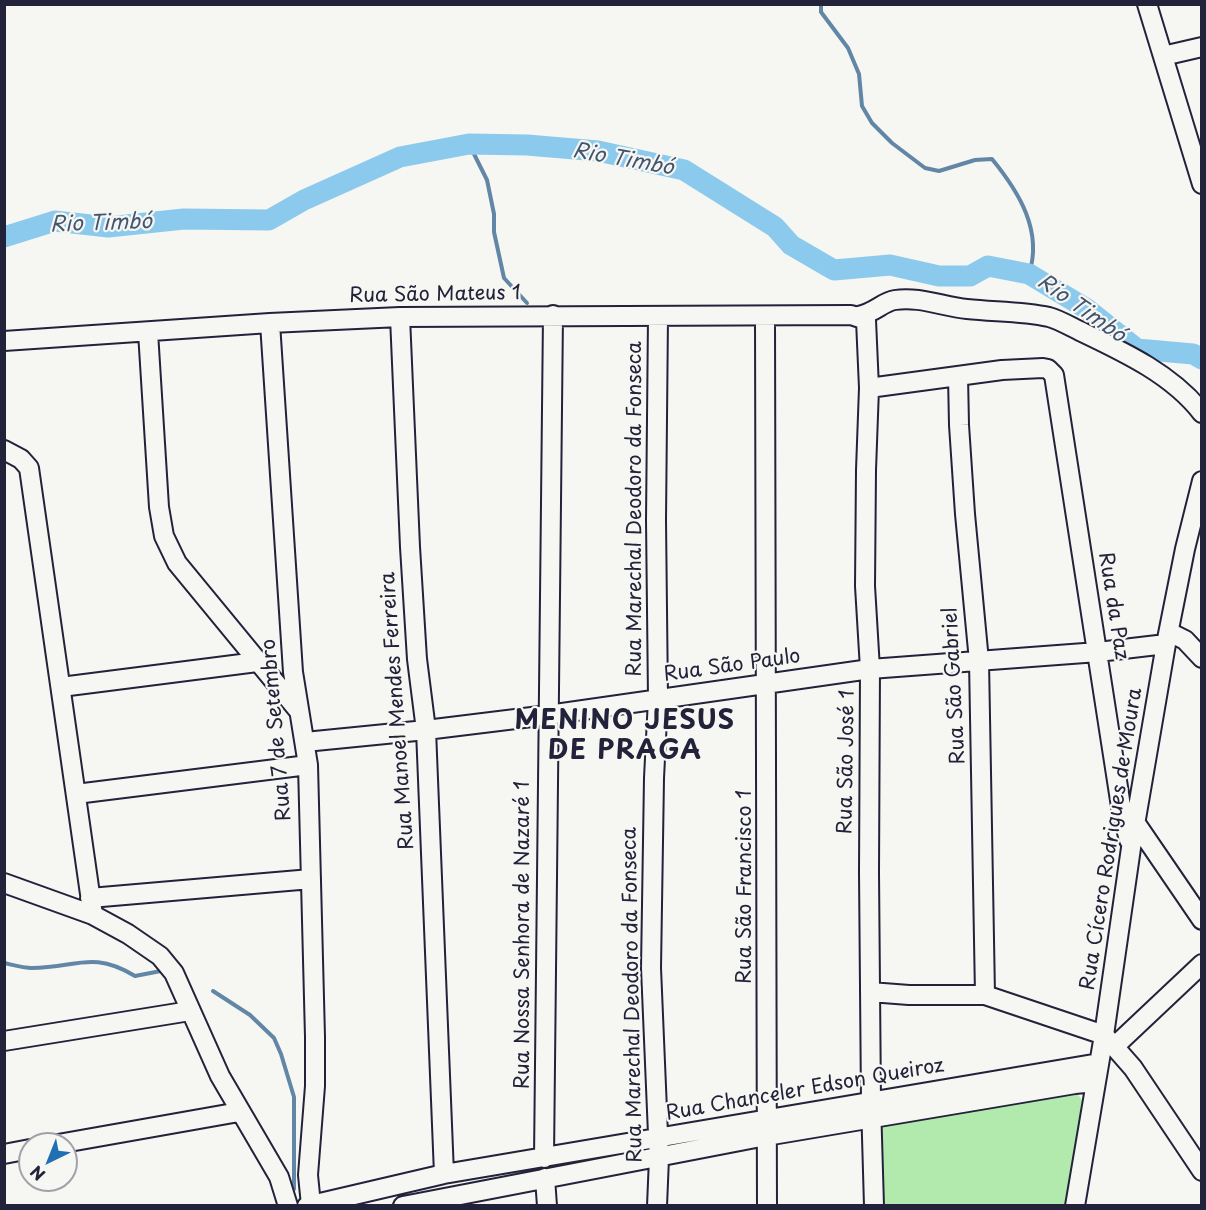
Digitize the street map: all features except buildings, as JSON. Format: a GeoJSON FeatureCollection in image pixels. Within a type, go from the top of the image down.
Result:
{"type":"FeatureCollection","features":[{"type":"Feature","properties":{"kind":"street"},"geometry":{"type":"LineString","coordinates":[[1147,4],[1200,176]]}},
{"type":"Feature","properties":{"kind":"street"},"geometry":{"type":"LineString","coordinates":[[1163,56],[1202,46]]}},
{"type":"Feature","properties":{"kind":"street"},"geometry":{"type":"LineString","coordinates":[[862,318],[893,300],[905,299],[968,309],[1027,313],[1052,318],[1109,345],[1167,379],[1202,413]]}},
{"type":"Feature","properties":{"kind":"street","name":"Rua São Mateus 1"},"geometry":{"type":"LineString","coordinates":[[4,341],[270,323],[400,317],[553,315],[862,318]]}},
{"type":"Feature","properties":{"kind":"street","name":"Rua Nossa Senhora de Nazaré 1"},"geometry":{"type":"LineString","coordinates":[[544,1158],[553,315]]}},
{"type":"Feature","properties":{"kind":"street","name":"Rua Manoel Mendes Ferreira"},"geometry":{"type":"LineString","coordinates":[[400,317],[410,548],[417,659],[426,730],[444,1174]]}},
{"type":"Feature","properties":{"kind":"street","name":"Rua Marechal Deodoro da Fonseca"},"geometry":{"type":"LineString","coordinates":[[657,1206],[658,1138],[651,969],[654,778],[658,699],[656,520],[658,317]]}},
{"type":"Feature","properties":{"kind":"street","name":"Rua São Francisco 1"},"geometry":{"type":"LineString","coordinates":[[765,317],[767,1206]]}},
{"type":"Feature","properties":{"kind":"street","name":"Rua São José 1"},"geometry":{"type":"LineString","coordinates":[[862,318],[869,388],[865,586],[870,669],[868,771],[874,1206]]}},
{"type":"Feature","properties":{"kind":"street","name":"Rua 7 de Setembro"},"geometry":{"type":"LineString","coordinates":[[270,323],[293,672],[308,765],[315,1036],[314,1095],[308,1175],[309,1205]]}},
{"type":"Feature","properties":{"kind":"street"},"geometry":{"type":"LineString","coordinates":[[148,332],[159,507],[164,536],[177,563],[298,710]]}},
{"type":"Feature","properties":{"kind":"street","name":"Rua da Paz"},"geometry":{"type":"LineString","coordinates":[[958,376],[1037,368],[1054,375],[1122,813],[1131,848]]}},
{"type":"Feature","properties":{"kind":"street"},"geometry":{"type":"LineString","coordinates":[[869,388],[958,376]]}},
{"type":"Feature","properties":{"kind":"street","name":"Rua São Gabriel"},"geometry":{"type":"LineString","coordinates":[[958,376],[964,502],[979,661],[985,995]]}},
{"type":"Feature","properties":{"kind":"street"},"geometry":{"type":"LineString","coordinates":[[4,450],[21,459],[29,468],[91,907]]}},
{"type":"Feature","properties":{"kind":"street","name":"Rua Cícero Rodrigues de Moura"},"geometry":{"type":"LineString","coordinates":[[1075,1206],[1095,1082],[1099,1063],[1109,1040],[1135,822],[1183,559],[1202,481]]}},
{"type":"Feature","properties":{"kind":"street"},"geometry":{"type":"LineString","coordinates":[[1168,638],[1185,640],[1200,654]]}},
{"type":"Feature","properties":{"kind":"street","name":"Rua São Paulo"},"geometry":{"type":"LineString","coordinates":[[305,742],[548,715],[870,669],[1098,652],[1168,638]]}},
{"type":"Feature","properties":{"kind":"street"},"geometry":{"type":"LineString","coordinates":[[61,687],[257,662]]}},
{"type":"Feature","properties":{"kind":"street"},"geometry":{"type":"LineString","coordinates":[[76,794],[308,765]]}},
{"type":"Feature","properties":{"kind":"street"},"geometry":{"type":"LineString","coordinates":[[1135,822],[1202,921]]}},
{"type":"Feature","properties":{"kind":"street"},"geometry":{"type":"LineString","coordinates":[[91,907],[311,879]]}},
{"type":"Feature","properties":{"kind":"street"},"geometry":{"type":"LineString","coordinates":[[4,883],[91,907],[160,956],[174,973],[210,1055],[239,1112],[279,1177],[288,1206]]}},
{"type":"Feature","properties":{"kind":"street"},"geometry":{"type":"LineString","coordinates":[[1109,1040],[1202,964]]}},
{"type":"Feature","properties":{"kind":"street"},"geometry":{"type":"LineString","coordinates":[[870,992],[909,995],[985,995],[1109,1040],[1133,1068],[1202,1171]]}},
{"type":"Feature","properties":{"kind":"street"},"geometry":{"type":"LineString","coordinates":[[4,1041],[190,1011]]}},
{"type":"Feature","properties":{"kind":"street","name":"Rua Chanceler Edson Queiroz"},"geometry":{"type":"LineString","coordinates":[[871,1111],[1099,1063]]}},
{"type":"Feature","properties":{"kind":"street","name":"Rua Chanceler Edson Queiroz"},"geometry":{"type":"LineString","coordinates":[[309,1205],[444,1174],[658,1138],[767,1128],[871,1111],[1095,1082]]}},
{"type":"Feature","properties":{"kind":"street"},"geometry":{"type":"LineString","coordinates":[[78,1140],[239,1112]]}},
{"type":"Feature","properties":{"kind":"street","name":"Rua Chanceler Edson Queiroz"},"geometry":{"type":"LineString","coordinates":[[403,1206],[442,1202],[545,1178],[658,1158],[767,1128]]}},
{"type":"Feature","properties":{"kind":"street"},"geometry":{"type":"LineString","coordinates":[[545,1178],[547,1206]]}},
{"type":"Feature","properties":{"kind":"green space"},"geometry":{"type":"Polygon","coordinates":[[[1067,1091],[1078,1095],[1084,1106],[1066,1205],[879,1206],[879,1128],[1067,1091]]]}},
{"type":"Feature","properties":{"kind":"waterway"},"geometry":{"type":"LineString","coordinates":[[821,4],[821,12],[848,48],[859,74],[862,106],[872,123],[892,143],[925,168],[939,171],[975,160],[992,159],[1011,185],[1031,227],[1033,258],[1029,274]]}},
{"type":"Feature","properties":{"kind":"waterway"},"geometry":{"type":"LineString","coordinates":[[469,144],[487,180],[494,214],[494,232],[504,278],[527,303]]}},
{"type":"Feature","properties":{"kind":"waterway","name":"Rio Timbó"},"geometry":{"type":"LineString","coordinates":[[4,237],[55,221],[108,227],[184,219],[269,220],[304,200],[400,157],[469,144],[527,145],[598,151],[684,170],[775,227],[791,245],[834,270],[890,265],[939,276],[970,276],[988,266],[1029,274],[1087,309],[1137,349],[1193,354],[1202,359]]}},
{"type":"Feature","properties":{"kind":"waterway"},"geometry":{"type":"LineString","coordinates":[[4,963],[32,968],[95,962],[120,968],[135,976],[166,970]]}},
{"type":"Feature","properties":{"kind":"waterway"},"geometry":{"type":"LineString","coordinates":[[213,991],[250,1015],[274,1038],[281,1054],[294,1097],[294,1189]]}},
{"type":"Feature","properties":{"kind":"district","name":"MENINO JESUS DE PRAGA"},"geometry":{"type":"Point","coordinates":[625,737]}}]}
